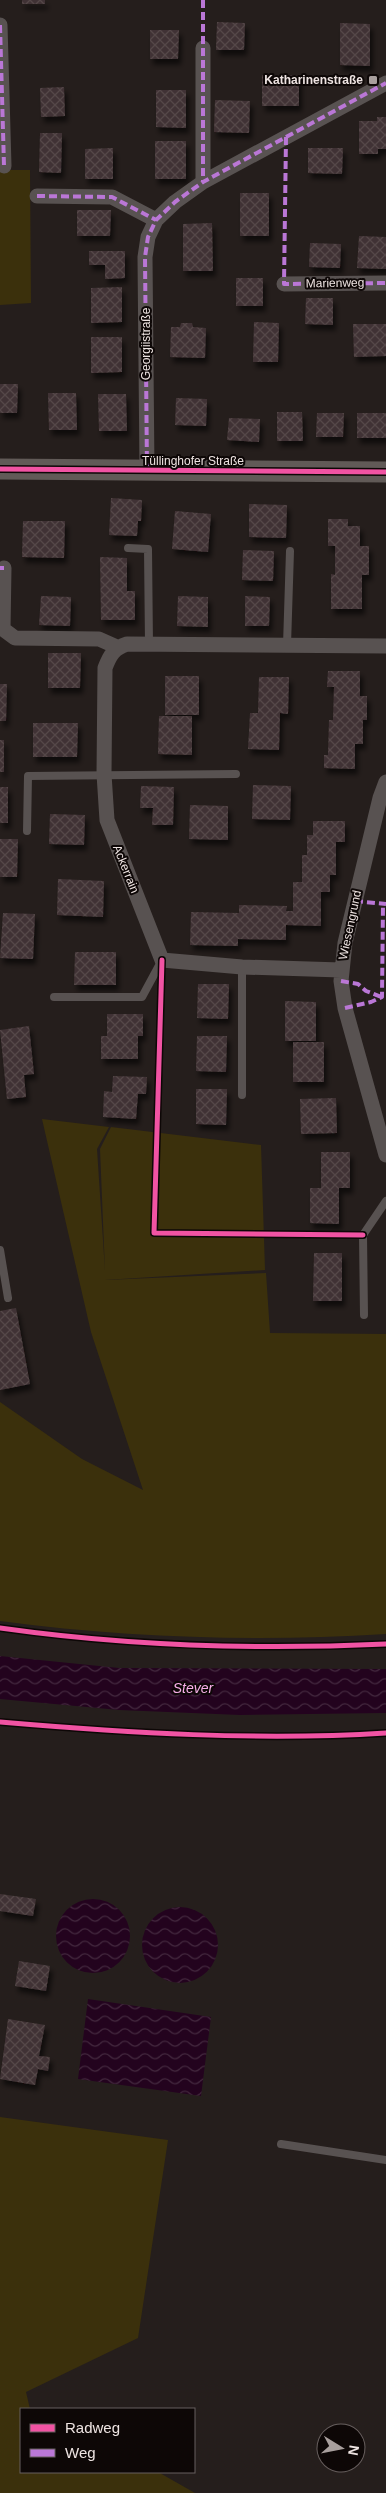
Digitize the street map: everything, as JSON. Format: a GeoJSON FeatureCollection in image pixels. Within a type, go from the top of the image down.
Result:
{"type":"FeatureCollection","features":[{"type":"Feature","properties":{"kind":"main road","name":"Tüllinghofer Straße"},"geometry":{"type":"LineString","coordinates":[[0,469],[386,472]]}},
{"type":"Feature","properties":{"kind":"street"},"geometry":{"type":"LineString","coordinates":[[0,25],[4,166]]}},
{"type":"Feature","properties":{"kind":"street"},"geometry":{"type":"LineString","coordinates":[[203,48],[203,182]]}},
{"type":"Feature","properties":{"kind":"street","name":"Georgiistraße"},"geometry":{"type":"LineString","coordinates":[[147,470],[145,257],[148,237],[156,220],[175,202],[203,182],[386,83]]}},
{"type":"Feature","properties":{"kind":"street"},"geometry":{"type":"LineString","coordinates":[[36,196],[112,197],[156,220]]}},
{"type":"Feature","properties":{"kind":"street","name":"Marienweg"},"geometry":{"type":"LineString","coordinates":[[284,284],[386,283]]}},
{"type":"Feature","properties":{"kind":"street"},"geometry":{"type":"LineString","coordinates":[[4,568],[3,629],[15,638],[99,639],[117,647],[127,644],[386,646]]}},
{"type":"Feature","properties":{"kind":"street","name":"Ackerrain"},"geometry":{"type":"LineString","coordinates":[[117,647],[109,656],[105,668],[104,774],[107,820],[162,960]]}},
{"type":"Feature","properties":{"kind":"street","name":"Wiesengrund"},"geometry":{"type":"LineString","coordinates":[[386,782],[380,798],[347,934],[341,970],[345,1008],[386,1155]]}},
{"type":"Feature","properties":{"kind":"street"},"geometry":{"type":"LineString","coordinates":[[162,960],[242,967],[341,970]]}},
{"type":"Feature","properties":{"kind":"lane"},"geometry":{"type":"LineString","coordinates":[[128,548],[148,549],[149,644]]}},
{"type":"Feature","properties":{"kind":"lane"},"geometry":{"type":"LineString","coordinates":[[287,645],[290,551]]}},
{"type":"Feature","properties":{"kind":"lane"},"geometry":{"type":"LineString","coordinates":[[27,831],[28,776],[236,774]]}},
{"type":"Feature","properties":{"kind":"lane"},"geometry":{"type":"LineString","coordinates":[[54,997],[142,997],[162,960]]}},
{"type":"Feature","properties":{"kind":"lane"},"geometry":{"type":"LineString","coordinates":[[242,967],[242,1095]]}},
{"type":"Feature","properties":{"kind":"lane"},"geometry":{"type":"LineString","coordinates":[[364,1315],[363,1235],[386,1201]]}},
{"type":"Feature","properties":{"kind":"lane"},"geometry":{"type":"LineString","coordinates":[[0,1250],[8,1298]]}},
{"type":"Feature","properties":{"kind":"lane"},"geometry":{"type":"LineString","coordinates":[[281,2144],[386,2160]]}},
{"type":"Feature","properties":{"kind":"shaded area"},"geometry":{"type":"Polygon","coordinates":[[[0,170],[30,170],[31,303],[0,305],[0,170]]]}},
{"type":"Feature","properties":{"kind":"shaded area"},"geometry":{"type":"Polygon","coordinates":[[[42,1119],[109,1127],[97,1149],[105,1271],[100,1149],[111,1127],[261,1145],[265,1270],[105,1280],[266,1273],[270,1333],[386,1334],[386,1634],[289,1638],[193,1637],[144,1635],[0,1621],[0,1402],[82,1459],[143,1490],[91,1332],[42,1119]]]}},
{"type":"Feature","properties":{"kind":"shaded area"},"geometry":{"type":"Polygon","coordinates":[[[0,2117],[168,2140],[138,2338],[26,2392],[30,2408],[20,2408],[20,2473],[160,2473],[195,2493],[0,2493],[0,2117]]]}},
{"type":"Feature","properties":{"kind":"water","name":"Stever"},"geometry":{"type":"Polygon","coordinates":[[[0,1656],[119,1668],[386,1669],[386,1713],[240,1715],[119,1710],[0,1699],[0,1656]]]}},
{"type":"Feature","properties":{"kind":"water"},"geometry":{"type":"Polygon","coordinates":[[[93,1899],[107,1902],[119,1910],[127,1922],[130,1936],[127,1950],[119,1962],[107,1970],[93,1973],[79,1970],[67,1962],[59,1950],[56,1936],[59,1922],[67,1910],[79,1902],[93,1899]]]}},
{"type":"Feature","properties":{"kind":"water"},"geometry":{"type":"Polygon","coordinates":[[[180,1907],[194,1910],[207,1918],[215,1931],[218,1945],[215,1959],[207,1972],[194,1980],[180,1983],[166,1980],[153,1972],[145,1959],[142,1945],[145,1931],[153,1918],[166,1910],[180,1907]]]}},
{"type":"Feature","properties":{"kind":"water"},"geometry":{"type":"Polygon","coordinates":[[[88,1999],[211,2017],[201,2096],[78,2079],[88,1999]]]}},
{"type":"Feature","properties":{"kind":"building"},"geometry":{"type":"Polygon","coordinates":[[[22,0],[45,0],[45,4],[22,4],[22,0]]]}},
{"type":"Feature","properties":{"kind":"building"},"geometry":{"type":"Polygon","coordinates":[[[217,22],[245,23],[244,50],[216,50],[217,22]]]}},
{"type":"Feature","properties":{"kind":"building"},"geometry":{"type":"Polygon","coordinates":[[[340,23],[370,24],[370,66],[340,65],[340,23]]]}},
{"type":"Feature","properties":{"kind":"building"},"geometry":{"type":"Polygon","coordinates":[[[150,30],[179,30],[178,59],[150,59],[150,30]]]}},
{"type":"Feature","properties":{"kind":"building"},"geometry":{"type":"Polygon","coordinates":[[[262,75],[299,75],[299,106],[262,106],[262,75]]]}},
{"type":"Feature","properties":{"kind":"building"},"geometry":{"type":"Polygon","coordinates":[[[64,87],[65,116],[41,117],[40,88],[64,87]]]}},
{"type":"Feature","properties":{"kind":"building"},"geometry":{"type":"Polygon","coordinates":[[[156,90],[186,90],[186,128],[156,127],[156,90]]]}},
{"type":"Feature","properties":{"kind":"building"},"geometry":{"type":"Polygon","coordinates":[[[215,100],[250,101],[249,133],[214,132],[215,100]]]}},
{"type":"Feature","properties":{"kind":"building"},"geometry":{"type":"Polygon","coordinates":[[[377,117],[386,117],[386,149],[378,149],[378,154],[359,154],[359,121],[377,121],[377,117]]]}},
{"type":"Feature","properties":{"kind":"building"},"geometry":{"type":"Polygon","coordinates":[[[40,133],[62,133],[61,173],[39,172],[40,133]]]}},
{"type":"Feature","properties":{"kind":"building"},"geometry":{"type":"Polygon","coordinates":[[[155,141],[186,141],[186,179],[155,179],[155,141]]]}},
{"type":"Feature","properties":{"kind":"building"},"geometry":{"type":"Polygon","coordinates":[[[113,148],[113,179],[85,179],[85,149],[113,148]]]}},
{"type":"Feature","properties":{"kind":"building"},"geometry":{"type":"Polygon","coordinates":[[[308,148],[343,148],[342,174],[308,173],[308,148]]]}},
{"type":"Feature","properties":{"kind":"building"},"geometry":{"type":"Polygon","coordinates":[[[240,193],[269,193],[269,236],[240,236],[240,193]]]}},
{"type":"Feature","properties":{"kind":"building"},"geometry":{"type":"Polygon","coordinates":[[[77,210],[111,210],[110,236],[77,236],[77,210]]]}},
{"type":"Feature","properties":{"kind":"building"},"geometry":{"type":"Polygon","coordinates":[[[212,223],[213,271],[183,271],[183,224],[212,223]]]}},
{"type":"Feature","properties":{"kind":"building"},"geometry":{"type":"Polygon","coordinates":[[[359,236],[386,237],[386,269],[357,268],[359,236]]]}},
{"type":"Feature","properties":{"kind":"building"},"geometry":{"type":"Polygon","coordinates":[[[310,243],[341,244],[340,268],[309,267],[310,243]]]}},
{"type":"Feature","properties":{"kind":"building"},"geometry":{"type":"Polygon","coordinates":[[[89,251],[125,251],[125,278],[105,279],[105,265],[89,265],[89,251]]]}},
{"type":"Feature","properties":{"kind":"building"},"geometry":{"type":"Polygon","coordinates":[[[236,278],[263,278],[263,306],[236,306],[236,278]]]}},
{"type":"Feature","properties":{"kind":"building"},"geometry":{"type":"Polygon","coordinates":[[[122,287],[122,322],[91,323],[91,288],[122,287]]]}},
{"type":"Feature","properties":{"kind":"building"},"geometry":{"type":"Polygon","coordinates":[[[306,298],[333,298],[333,325],[305,324],[306,298]]]}},
{"type":"Feature","properties":{"kind":"building"},"geometry":{"type":"Polygon","coordinates":[[[254,322],[279,323],[278,362],[253,362],[254,322]]]}},
{"type":"Feature","properties":{"kind":"building"},"geometry":{"type":"Polygon","coordinates":[[[181,323],[192,323],[193,327],[206,328],[205,358],[170,357],[171,327],[180,327],[181,323]]]}},
{"type":"Feature","properties":{"kind":"building"},"geometry":{"type":"Polygon","coordinates":[[[353,324],[386,324],[386,356],[354,357],[353,324]]]}},
{"type":"Feature","properties":{"kind":"building"},"geometry":{"type":"Polygon","coordinates":[[[91,337],[122,337],[122,372],[91,373],[91,337]]]}},
{"type":"Feature","properties":{"kind":"building"},"geometry":{"type":"Polygon","coordinates":[[[0,384],[18,384],[17,413],[0,413],[0,384]]]}},
{"type":"Feature","properties":{"kind":"building"},"geometry":{"type":"Polygon","coordinates":[[[48,393],[76,393],[77,430],[49,430],[48,393]]]}},
{"type":"Feature","properties":{"kind":"building"},"geometry":{"type":"Polygon","coordinates":[[[98,394],[126,394],[127,431],[99,431],[98,394]]]}},
{"type":"Feature","properties":{"kind":"building"},"geometry":{"type":"Polygon","coordinates":[[[176,398],[207,399],[206,426],[175,425],[176,398]]]}},
{"type":"Feature","properties":{"kind":"building"},"geometry":{"type":"Polygon","coordinates":[[[277,412],[302,412],[303,441],[277,441],[277,412]]]}},
{"type":"Feature","properties":{"kind":"building"},"geometry":{"type":"Polygon","coordinates":[[[317,413],[344,413],[343,437],[316,437],[317,413]]]}},
{"type":"Feature","properties":{"kind":"building"},"geometry":{"type":"Polygon","coordinates":[[[357,413],[386,413],[386,438],[357,438],[357,413]]]}},
{"type":"Feature","properties":{"kind":"building"},"geometry":{"type":"Polygon","coordinates":[[[229,418],[260,419],[259,442],[227,440],[229,418]]]}},
{"type":"Feature","properties":{"kind":"building"},"geometry":{"type":"Polygon","coordinates":[[[111,498],[142,500],[141,521],[138,521],[137,536],[109,535],[111,498]]]}},
{"type":"Feature","properties":{"kind":"building"},"geometry":{"type":"Polygon","coordinates":[[[249,504],[287,505],[286,538],[249,537],[249,504]]]}},
{"type":"Feature","properties":{"kind":"building"},"geometry":{"type":"Polygon","coordinates":[[[175,511],[211,514],[208,552],[172,549],[175,511]]]}},
{"type":"Feature","properties":{"kind":"building"},"geometry":{"type":"Polygon","coordinates":[[[328,519],[348,519],[348,526],[360,526],[360,546],[369,546],[369,575],[362,575],[362,609],[331,609],[331,574],[335,575],[335,546],[328,546],[328,519]]]}},
{"type":"Feature","properties":{"kind":"building"},"geometry":{"type":"Polygon","coordinates":[[[23,521],[65,521],[64,558],[22,557],[23,521]]]}},
{"type":"Feature","properties":{"kind":"building"},"geometry":{"type":"Polygon","coordinates":[[[243,550],[274,551],[273,581],[242,580],[243,550]]]}},
{"type":"Feature","properties":{"kind":"building"},"geometry":{"type":"Polygon","coordinates":[[[100,557],[127,558],[127,591],[135,591],[135,620],[101,620],[100,557]]]}},
{"type":"Feature","properties":{"kind":"building"},"geometry":{"type":"Polygon","coordinates":[[[41,596],[71,597],[70,626],[39,625],[41,596]]]}},
{"type":"Feature","properties":{"kind":"building"},"geometry":{"type":"Polygon","coordinates":[[[178,596],[208,597],[208,627],[177,626],[178,596]]]}},
{"type":"Feature","properties":{"kind":"building"},"geometry":{"type":"Polygon","coordinates":[[[245,596],[270,597],[269,626],[245,626],[245,596]]]}},
{"type":"Feature","properties":{"kind":"building"},"geometry":{"type":"Polygon","coordinates":[[[48,653],[81,653],[80,688],[48,688],[48,653]]]}},
{"type":"Feature","properties":{"kind":"building"},"geometry":{"type":"Polygon","coordinates":[[[328,671],[360,671],[360,696],[367,696],[367,720],[363,720],[363,744],[355,744],[355,769],[324,768],[324,755],[328,755],[329,720],[333,720],[334,687],[327,687],[328,671]]]}},
{"type":"Feature","properties":{"kind":"building"},"geometry":{"type":"Polygon","coordinates":[[[165,676],[199,676],[199,715],[165,715],[165,676]]]}},
{"type":"Feature","properties":{"kind":"building"},"geometry":{"type":"Polygon","coordinates":[[[259,677],[289,677],[288,714],[280,713],[279,750],[248,749],[250,713],[258,713],[259,677]]]}},
{"type":"Feature","properties":{"kind":"building"},"geometry":{"type":"Polygon","coordinates":[[[0,684],[7,684],[6,721],[0,721],[0,684]]]}},
{"type":"Feature","properties":{"kind":"building"},"geometry":{"type":"Polygon","coordinates":[[[159,716],[192,716],[192,755],[158,754],[159,716]]]}},
{"type":"Feature","properties":{"kind":"building"},"geometry":{"type":"Polygon","coordinates":[[[33,723],[78,723],[77,757],[33,757],[33,723]]]}},
{"type":"Feature","properties":{"kind":"building"},"geometry":{"type":"Polygon","coordinates":[[[0,740],[4,740],[4,772],[0,772],[0,740]]]}},
{"type":"Feature","properties":{"kind":"building"},"geometry":{"type":"Polygon","coordinates":[[[253,785],[291,786],[290,820],[252,819],[253,785]]]}},
{"type":"Feature","properties":{"kind":"building"},"geometry":{"type":"Polygon","coordinates":[[[141,786],[174,787],[173,825],[152,825],[153,808],[140,808],[141,786]]]}},
{"type":"Feature","properties":{"kind":"building"},"geometry":{"type":"Polygon","coordinates":[[[0,787],[8,787],[8,823],[0,823],[0,787]]]}},
{"type":"Feature","properties":{"kind":"building"},"geometry":{"type":"Polygon","coordinates":[[[190,805],[228,806],[228,840],[189,839],[190,805]]]}},
{"type":"Feature","properties":{"kind":"building"},"geometry":{"type":"Polygon","coordinates":[[[50,814],[85,815],[84,845],[49,844],[50,814]]]}},
{"type":"Feature","properties":{"kind":"building"},"geometry":{"type":"Polygon","coordinates":[[[313,821],[345,821],[345,842],[336,842],[336,875],[330,875],[330,892],[321,892],[321,926],[286,925],[286,940],[238,939],[238,946],[190,945],[191,912],[239,913],[239,905],[287,906],[286,911],[293,911],[293,882],[302,882],[302,855],[307,855],[307,835],[313,835],[313,821]]]}},
{"type":"Feature","properties":{"kind":"building"},"geometry":{"type":"Polygon","coordinates":[[[0,839],[18,839],[17,877],[0,877],[0,839]]]}},
{"type":"Feature","properties":{"kind":"building"},"geometry":{"type":"Polygon","coordinates":[[[58,879],[104,881],[103,917],[57,915],[58,879]]]}},
{"type":"Feature","properties":{"kind":"building"},"geometry":{"type":"Polygon","coordinates":[[[3,913],[35,914],[33,959],[0,958],[3,913]]]}},
{"type":"Feature","properties":{"kind":"building"},"geometry":{"type":"Polygon","coordinates":[[[75,952],[116,952],[116,985],[74,985],[75,952]]]}},
{"type":"Feature","properties":{"kind":"building"},"geometry":{"type":"Polygon","coordinates":[[[198,984],[229,984],[228,1019],[197,1018],[198,984]]]}},
{"type":"Feature","properties":{"kind":"building"},"geometry":{"type":"Polygon","coordinates":[[[285,1001],[316,1002],[316,1041],[285,1041],[285,1001]]]}},
{"type":"Feature","properties":{"kind":"building"},"geometry":{"type":"Polygon","coordinates":[[[107,1014],[143,1014],[143,1036],[138,1036],[138,1059],[101,1059],[101,1036],[107,1036],[107,1014]]]}},
{"type":"Feature","properties":{"kind":"building"},"geometry":{"type":"Polygon","coordinates":[[[29,1026],[34,1074],[24,1075],[26,1097],[7,1099],[0,1030],[29,1026]]]}},
{"type":"Feature","properties":{"kind":"building"},"geometry":{"type":"Polygon","coordinates":[[[197,1036],[227,1036],[226,1072],[196,1071],[197,1036]]]}},
{"type":"Feature","properties":{"kind":"building"},"geometry":{"type":"Polygon","coordinates":[[[293,1042],[324,1042],[324,1082],[293,1082],[293,1042]]]}},
{"type":"Feature","properties":{"kind":"building"},"geometry":{"type":"Polygon","coordinates":[[[113,1076],[147,1077],[146,1094],[138,1094],[136,1119],[103,1117],[104,1091],[112,1092],[113,1076]]]}},
{"type":"Feature","properties":{"kind":"building"},"geometry":{"type":"Polygon","coordinates":[[[196,1089],[227,1089],[226,1125],[196,1124],[196,1089]]]}},
{"type":"Feature","properties":{"kind":"building"},"geometry":{"type":"Polygon","coordinates":[[[336,1098],[337,1133],[301,1134],[300,1099],[336,1098]]]}},
{"type":"Feature","properties":{"kind":"building"},"geometry":{"type":"Polygon","coordinates":[[[321,1152],[350,1152],[350,1188],[339,1188],[339,1224],[310,1223],[310,1188],[321,1188],[321,1152]]]}},
{"type":"Feature","properties":{"kind":"building"},"geometry":{"type":"Polygon","coordinates":[[[314,1253],[342,1253],[342,1301],[313,1301],[314,1253]]]}},
{"type":"Feature","properties":{"kind":"building"},"geometry":{"type":"Polygon","coordinates":[[[16,1308],[30,1384],[0,1390],[0,1311],[16,1308]]]}},
{"type":"Feature","properties":{"kind":"building"},"geometry":{"type":"Polygon","coordinates":[[[0,1894],[36,1899],[33,1916],[0,1911],[0,1894]]]}},
{"type":"Feature","properties":{"kind":"building"},"geometry":{"type":"Polygon","coordinates":[[[19,1961],[50,1966],[46,1991],[15,1986],[19,1961]]]}},
{"type":"Feature","properties":{"kind":"building"},"geometry":{"type":"Polygon","coordinates":[[[8,2019],[45,2025],[39,2056],[50,2057],[48,2071],[38,2069],[35,2085],[0,2079],[8,2019]]]}},
{"type":"Feature","properties":{"kind":"marked path"},"geometry":{"type":"LineString","coordinates":[[203,0],[203,182]]}},
{"type":"Feature","properties":{"kind":"marked path"},"geometry":{"type":"LineString","coordinates":[[0,25],[4,166]]}},
{"type":"Feature","properties":{"kind":"marked path"},"geometry":{"type":"LineString","coordinates":[[147,471],[145,257],[148,237],[156,220],[175,202],[203,182],[386,83]]}},
{"type":"Feature","properties":{"kind":"marked path"},"geometry":{"type":"LineString","coordinates":[[286,137],[284,284],[386,283]]}},
{"type":"Feature","properties":{"kind":"marked path"},"geometry":{"type":"LineString","coordinates":[[37,196],[112,197],[156,220]]}},
{"type":"Feature","properties":{"kind":"marked path"},"geometry":{"type":"LineString","coordinates":[[355,901],[386,904]]}},
{"type":"Feature","properties":{"kind":"marked path"},"geometry":{"type":"LineString","coordinates":[[345,1008],[371,1002],[382,997],[383,905]]}},
{"type":"Feature","properties":{"kind":"marked path"},"geometry":{"type":"LineString","coordinates":[[341,981],[358,984],[366,991],[384,998]]}},
{"type":"Feature","properties":{"kind":"cycle path"},"geometry":{"type":"LineString","coordinates":[[0,469],[386,472]]}},
{"type":"Feature","properties":{"kind":"cycle path"},"geometry":{"type":"LineString","coordinates":[[162,960],[154,1233],[363,1235]]}},
{"type":"Feature","properties":{"kind":"cycle path"},"geometry":{"type":"LineString","coordinates":[[0,1628],[96,1639],[192,1645],[289,1647],[386,1644]]}},
{"type":"Feature","properties":{"kind":"cycle path"},"geometry":{"type":"LineString","coordinates":[[0,1722],[193,1735],[290,1736],[386,1733]]}},
{"type":"Feature","properties":{"kind":"place","name":"Katharinenstraße"},"geometry":{"type":"Point","coordinates":[373,80]}}]}
